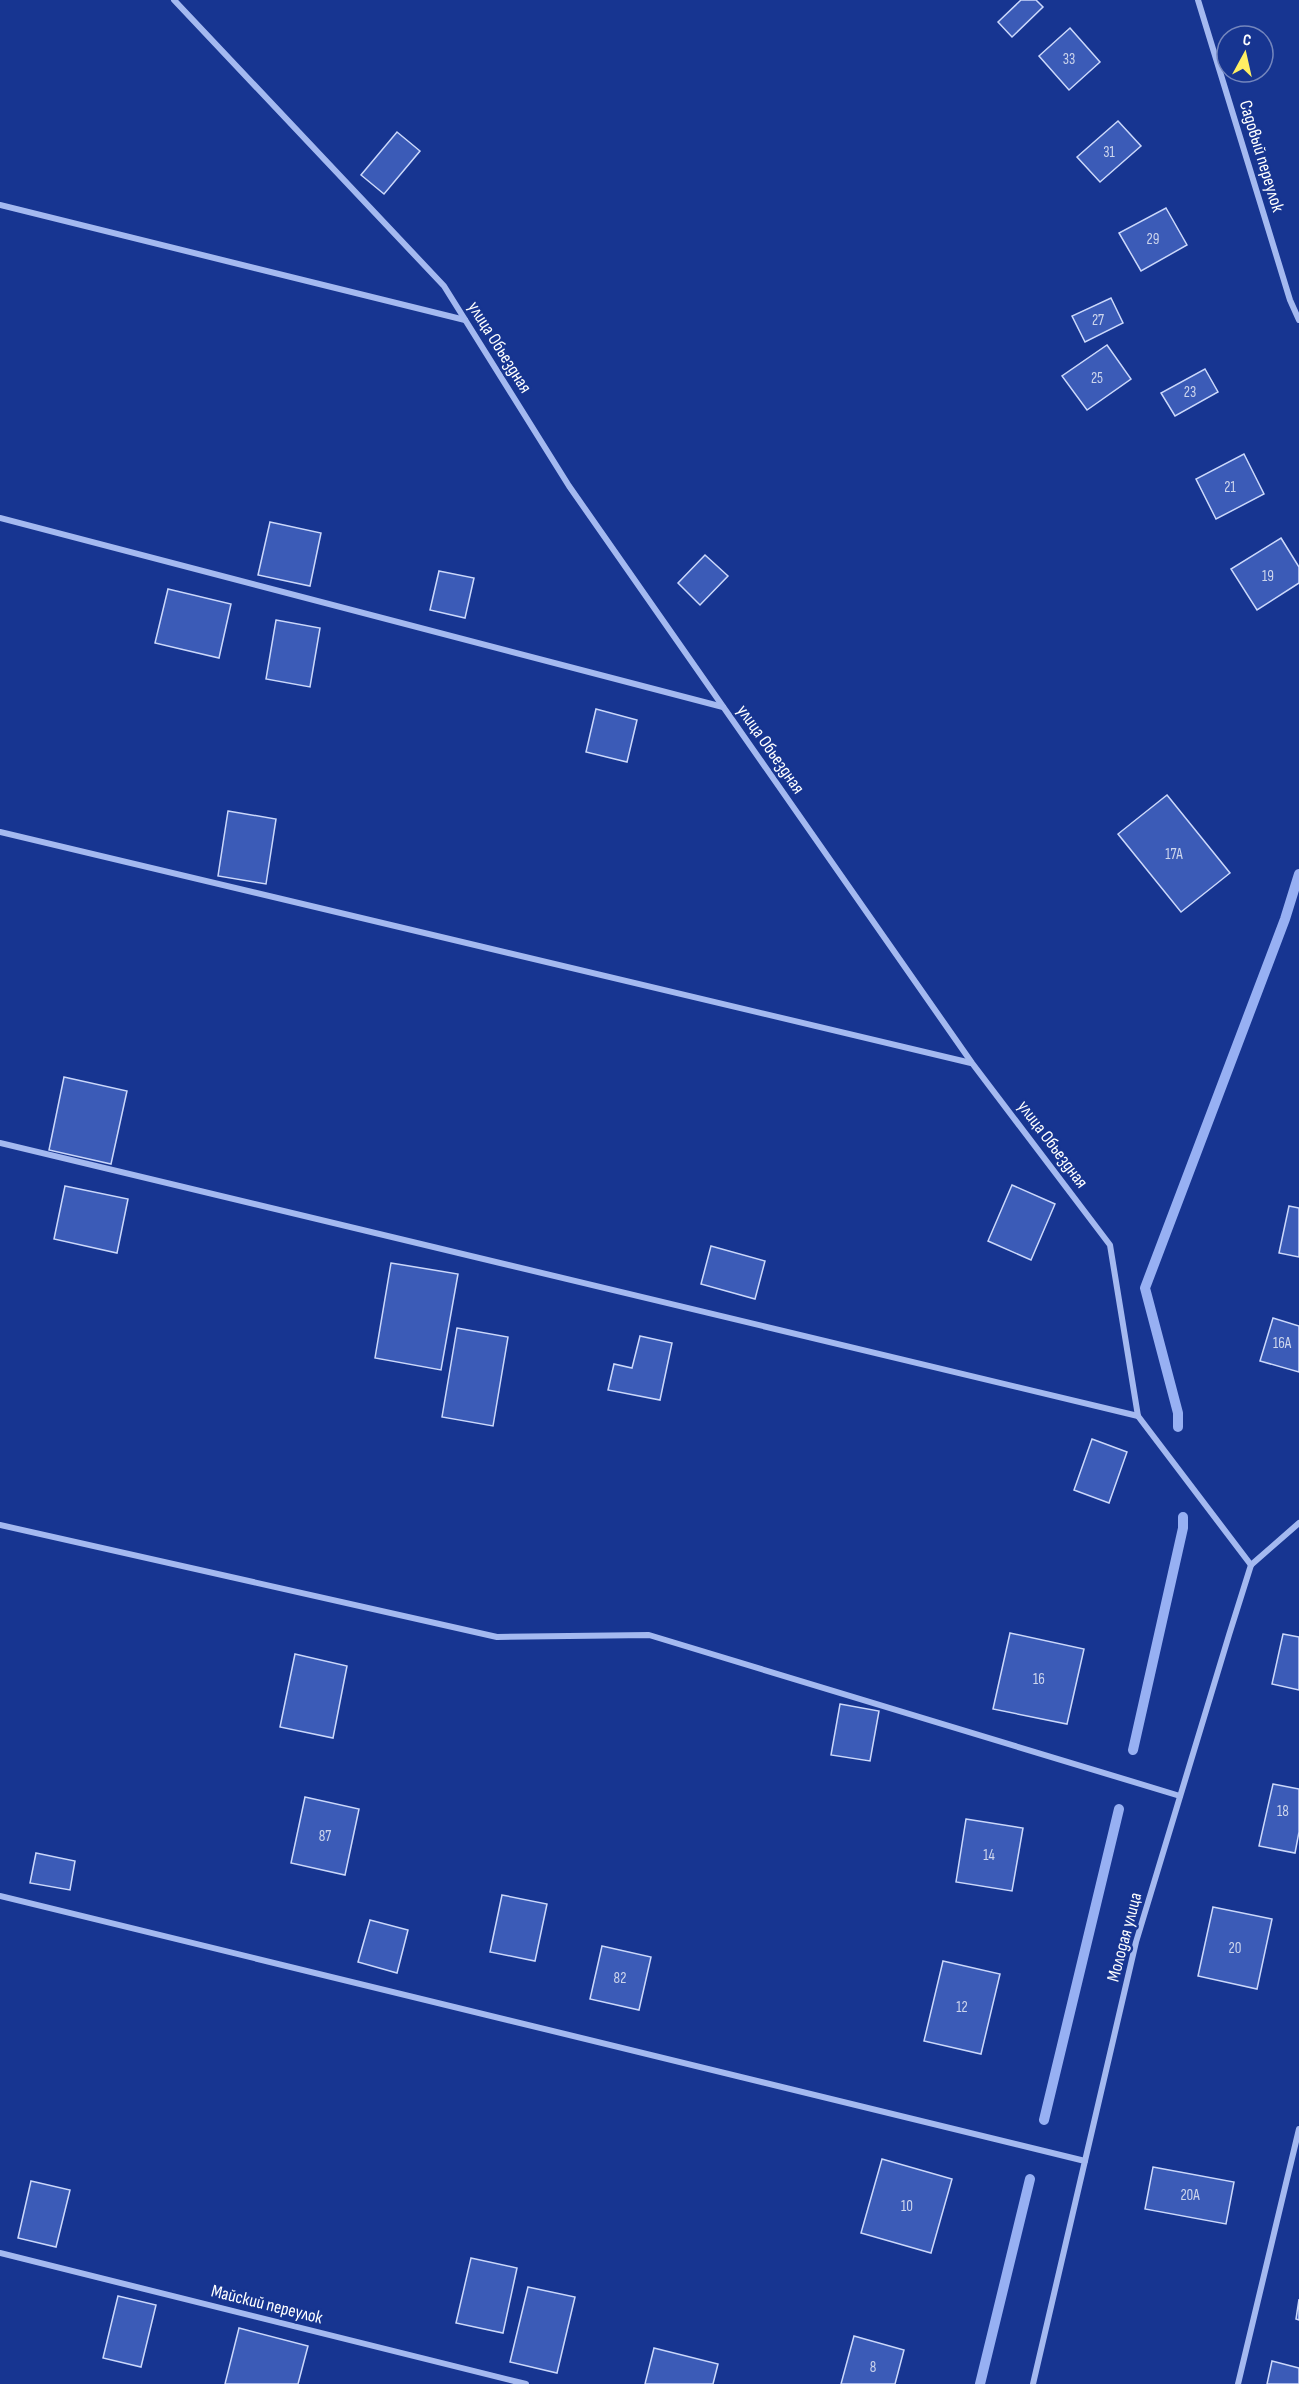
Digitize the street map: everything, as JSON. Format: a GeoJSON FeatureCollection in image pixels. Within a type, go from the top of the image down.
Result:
{"type":"FeatureCollection","features":[{"type":"Feature","properties":{"kind":"street","name":"улица Обьездная"},"geometry":{"type":"LineString","coordinates":[[174,0],[444,286],[569,486],[972,1063],[1110,1245],[1138,1416],[1251,1565]]}},
{"type":"Feature","properties":{"kind":"street","name":"Садовый переулок"},"geometry":{"type":"LineString","coordinates":[[1198,0],[1290,300],[1299,320]]}},
{"type":"Feature","properties":{"kind":"street"},"geometry":{"type":"LineString","coordinates":[[0,205],[465,320]]}},
{"type":"Feature","properties":{"kind":"street"},"geometry":{"type":"LineString","coordinates":[[0,518],[723,707]]}},
{"type":"Feature","properties":{"kind":"street"},"geometry":{"type":"LineString","coordinates":[[0,832],[972,1063]]}},
{"type":"Feature","properties":{"kind":"street"},"geometry":{"type":"LineString","coordinates":[[0,1143],[1138,1416]]}},
{"type":"Feature","properties":{"kind":"street"},"geometry":{"type":"LineString","coordinates":[[1251,1565],[1299,1523]]}},
{"type":"Feature","properties":{"kind":"street"},"geometry":{"type":"LineString","coordinates":[[0,1525],[497,1637],[649,1635],[1180,1796]]}},
{"type":"Feature","properties":{"kind":"street","name":"Молодая улица"},"geometry":{"type":"LineString","coordinates":[[1033,2384],[1136,1942],[1251,1565]]}},
{"type":"Feature","properties":{"kind":"street"},"geometry":{"type":"LineString","coordinates":[[0,1896],[1085,2161]]}},
{"type":"Feature","properties":{"kind":"street"},"geometry":{"type":"LineString","coordinates":[[1238,2384],[1299,2129]]}},
{"type":"Feature","properties":{"kind":"street","name":"Майский переулок"},"geometry":{"type":"LineString","coordinates":[[0,2253],[526,2384]]}},
{"type":"Feature","properties":{"kind":"building"},"geometry":{"type":"Polygon","coordinates":[[[1021,0],[1036,0],[1043,7],[1012,37],[998,22],[1021,0]]]}},
{"type":"Feature","properties":{"kind":"building"},"geometry":{"type":"Polygon","coordinates":[[[1070,28],[1100,62],[1069,90],[1039,56],[1070,28]]]}},
{"type":"Feature","properties":{"kind":"building"},"geometry":{"type":"Polygon","coordinates":[[[1118,121],[1141,146],[1100,182],[1077,157],[1118,121]]]}},
{"type":"Feature","properties":{"kind":"building"},"geometry":{"type":"Polygon","coordinates":[[[397,132],[420,151],[384,194],[361,175],[397,132]]]}},
{"type":"Feature","properties":{"kind":"building"},"geometry":{"type":"Polygon","coordinates":[[[1166,208],[1187,245],[1141,271],[1119,233],[1166,208]]]}},
{"type":"Feature","properties":{"kind":"building"},"geometry":{"type":"Polygon","coordinates":[[[1111,298],[1123,323],[1085,342],[1072,316],[1111,298]]]}},
{"type":"Feature","properties":{"kind":"building"},"geometry":{"type":"Polygon","coordinates":[[[1107,345],[1131,379],[1087,410],[1062,376],[1107,345]]]}},
{"type":"Feature","properties":{"kind":"building"},"geometry":{"type":"Polygon","coordinates":[[[1205,369],[1218,392],[1175,416],[1161,393],[1205,369]]]}},
{"type":"Feature","properties":{"kind":"building"},"geometry":{"type":"Polygon","coordinates":[[[1244,454],[1264,494],[1216,519],[1196,479],[1244,454]]]}},
{"type":"Feature","properties":{"kind":"building"},"geometry":{"type":"Polygon","coordinates":[[[270,522],[321,533],[310,586],[258,575],[270,522]]]}},
{"type":"Feature","properties":{"kind":"building"},"geometry":{"type":"Polygon","coordinates":[[[1281,538],[1299,567],[1299,583],[1257,610],[1231,569],[1281,538]]]}},
{"type":"Feature","properties":{"kind":"building"},"geometry":{"type":"Polygon","coordinates":[[[705,555],[728,576],[700,605],[678,583],[705,555]]]}},
{"type":"Feature","properties":{"kind":"building"},"geometry":{"type":"Polygon","coordinates":[[[439,571],[474,578],[465,618],[430,610],[439,571]]]}},
{"type":"Feature","properties":{"kind":"building"},"geometry":{"type":"Polygon","coordinates":[[[168,589],[231,604],[219,658],[155,643],[168,589]]]}},
{"type":"Feature","properties":{"kind":"building"},"geometry":{"type":"Polygon","coordinates":[[[276,620],[320,628],[310,687],[266,679],[276,620]]]}},
{"type":"Feature","properties":{"kind":"building"},"geometry":{"type":"Polygon","coordinates":[[[596,709],[637,720],[627,762],[586,752],[596,709]]]}},
{"type":"Feature","properties":{"kind":"building"},"geometry":{"type":"Polygon","coordinates":[[[1167,795],[1230,873],[1181,912],[1118,834],[1167,795]]]}},
{"type":"Feature","properties":{"kind":"building"},"geometry":{"type":"Polygon","coordinates":[[[228,811],[276,819],[266,884],[218,876],[228,811]]]}},
{"type":"Feature","properties":{"kind":"building"},"geometry":{"type":"Polygon","coordinates":[[[64,1077],[127,1091],[111,1164],[49,1150],[64,1077]]]}},
{"type":"Feature","properties":{"kind":"building"},"geometry":{"type":"Polygon","coordinates":[[[1012,1185],[1055,1204],[1031,1260],[988,1241],[1012,1185]]]}},
{"type":"Feature","properties":{"kind":"building"},"geometry":{"type":"Polygon","coordinates":[[[65,1186],[128,1199],[117,1253],[54,1239],[65,1186]]]}},
{"type":"Feature","properties":{"kind":"building"},"geometry":{"type":"Polygon","coordinates":[[[1289,1206],[1299,1208],[1299,1257],[1279,1253],[1289,1206]]]}},
{"type":"Feature","properties":{"kind":"building"},"geometry":{"type":"Polygon","coordinates":[[[711,1246],[765,1261],[755,1299],[701,1284],[711,1246]]]}},
{"type":"Feature","properties":{"kind":"building"},"geometry":{"type":"Polygon","coordinates":[[[391,1263],[458,1274],[441,1370],[375,1358],[391,1263]]]}},
{"type":"Feature","properties":{"kind":"building"},"geometry":{"type":"Polygon","coordinates":[[[1273,1318],[1299,1326],[1299,1372],[1260,1361],[1273,1318]]]}},
{"type":"Feature","properties":{"kind":"building"},"geometry":{"type":"Polygon","coordinates":[[[457,1328],[508,1337],[493,1426],[442,1417],[457,1328]]]}},
{"type":"Feature","properties":{"kind":"building"},"geometry":{"type":"Polygon","coordinates":[[[640,1336],[672,1343],[660,1400],[608,1390],[614,1364],[632,1368],[640,1336]]]}},
{"type":"Feature","properties":{"kind":"building"},"geometry":{"type":"Polygon","coordinates":[[[1092,1439],[1127,1452],[1109,1503],[1074,1490],[1092,1439]]]}},
{"type":"Feature","properties":{"kind":"building"},"geometry":{"type":"Polygon","coordinates":[[[1010,1633],[1084,1649],[1067,1724],[993,1709],[1010,1633]]]}},
{"type":"Feature","properties":{"kind":"building"},"geometry":{"type":"Polygon","coordinates":[[[1283,1634],[1299,1637],[1299,1690],[1272,1684],[1283,1634]]]}},
{"type":"Feature","properties":{"kind":"building"},"geometry":{"type":"Polygon","coordinates":[[[295,1654],[347,1666],[333,1738],[280,1727],[295,1654]]]}},
{"type":"Feature","properties":{"kind":"building"},"geometry":{"type":"Polygon","coordinates":[[[840,1704],[879,1711],[870,1761],[831,1755],[840,1704]]]}},
{"type":"Feature","properties":{"kind":"building"},"geometry":{"type":"Polygon","coordinates":[[[1273,1784],[1299,1789],[1299,1832],[1295,1853],[1259,1846],[1273,1784]]]}},
{"type":"Feature","properties":{"kind":"building"},"geometry":{"type":"Polygon","coordinates":[[[305,1797],[359,1809],[345,1875],[291,1863],[305,1797]]]}},
{"type":"Feature","properties":{"kind":"building"},"geometry":{"type":"Polygon","coordinates":[[[966,1819],[1023,1828],[1012,1891],[956,1882],[966,1819]]]}},
{"type":"Feature","properties":{"kind":"building"},"geometry":{"type":"Polygon","coordinates":[[[36,1853],[75,1861],[70,1890],[30,1883],[36,1853]]]}},
{"type":"Feature","properties":{"kind":"building"},"geometry":{"type":"Polygon","coordinates":[[[502,1895],[547,1904],[535,1961],[490,1952],[502,1895]]]}},
{"type":"Feature","properties":{"kind":"building"},"geometry":{"type":"Polygon","coordinates":[[[1213,1907],[1272,1919],[1257,1989],[1198,1976],[1213,1907]]]}},
{"type":"Feature","properties":{"kind":"building"},"geometry":{"type":"Polygon","coordinates":[[[370,1920],[408,1930],[397,1973],[358,1962],[370,1920]]]}},
{"type":"Feature","properties":{"kind":"building"},"geometry":{"type":"Polygon","coordinates":[[[602,1946],[651,1957],[639,2010],[590,1999],[602,1946]]]}},
{"type":"Feature","properties":{"kind":"building"},"geometry":{"type":"Polygon","coordinates":[[[943,1961],[1000,1974],[981,2054],[924,2041],[943,1961]]]}},
{"type":"Feature","properties":{"kind":"building"},"geometry":{"type":"Polygon","coordinates":[[[882,2159],[952,2179],[931,2253],[861,2233],[882,2159]]]}},
{"type":"Feature","properties":{"kind":"building"},"geometry":{"type":"Polygon","coordinates":[[[1153,2167],[1234,2182],[1226,2224],[1145,2209],[1153,2167]]]}},
{"type":"Feature","properties":{"kind":"building"},"geometry":{"type":"Polygon","coordinates":[[[31,2181],[70,2190],[56,2247],[18,2238],[31,2181]]]}},
{"type":"Feature","properties":{"kind":"building"},"geometry":{"type":"Polygon","coordinates":[[[471,2258],[517,2268],[503,2333],[456,2323],[471,2258]]]}},
{"type":"Feature","properties":{"kind":"building"},"geometry":{"type":"Polygon","coordinates":[[[528,2287],[575,2297],[557,2373],[510,2362],[528,2287]]]}},
{"type":"Feature","properties":{"kind":"building"},"geometry":{"type":"Polygon","coordinates":[[[118,2296],[156,2305],[141,2367],[103,2358],[118,2296]]]}},
{"type":"Feature","properties":{"kind":"building"},"geometry":{"type":"Polygon","coordinates":[[[1299,2299],[1299,2320],[1296,2319],[1299,2299]]]}},
{"type":"Feature","properties":{"kind":"building"},"geometry":{"type":"Polygon","coordinates":[[[239,2328],[308,2346],[298,2384],[225,2384],[239,2328]]]}},
{"type":"Feature","properties":{"kind":"building"},"geometry":{"type":"Polygon","coordinates":[[[854,2336],[904,2350],[895,2384],[841,2384],[854,2336]]]}},
{"type":"Feature","properties":{"kind":"building"},"geometry":{"type":"Polygon","coordinates":[[[654,2348],[718,2364],[713,2384],[645,2384],[654,2348]]]}},
{"type":"Feature","properties":{"kind":"building"},"geometry":{"type":"Polygon","coordinates":[[[1272,2361],[1299,2368],[1299,2384],[1267,2384],[1272,2361]]]}},
{"type":"Feature","properties":{"kind":"waterway"},"geometry":{"type":"LineString","coordinates":[[1178,1427],[1178,1413],[1145,1288],[1285,919],[1299,874]]}},
{"type":"Feature","properties":{"kind":"waterway"},"geometry":{"type":"LineString","coordinates":[[1133,1750],[1183,1528],[1183,1517]]}},
{"type":"Feature","properties":{"kind":"waterway"},"geometry":{"type":"LineString","coordinates":[[1044,2120],[1119,1809]]}},
{"type":"Feature","properties":{"kind":"waterway"},"geometry":{"type":"LineString","coordinates":[[980,2384],[1030,2179]]}}]}
